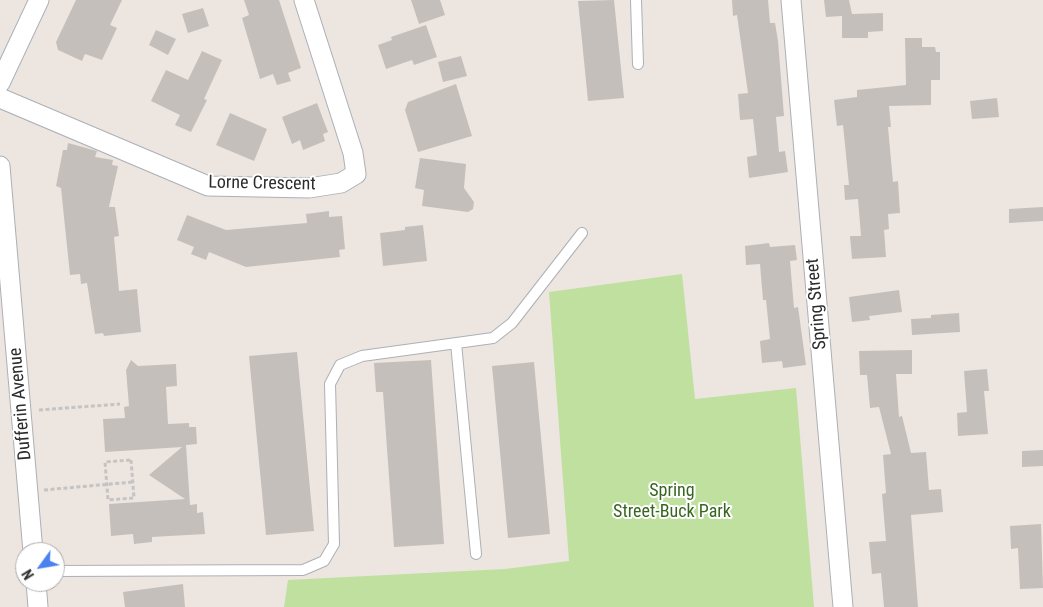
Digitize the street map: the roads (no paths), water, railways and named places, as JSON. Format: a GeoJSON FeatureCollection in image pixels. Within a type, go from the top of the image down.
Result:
{"type":"FeatureCollection","features":[{"type":"Feature","properties":{"kind":"street"},"geometry":{"type":"LineString","coordinates":[[0,83],[39,0]]}},
{"type":"Feature","properties":{"kind":"street","name":"Lorne Crescent"},"geometry":{"type":"LineString","coordinates":[[0,98],[208,186],[309,188],[341,183],[356,174],[353,153],[304,0]]}},
{"type":"Feature","properties":{"kind":"street","name":"Spring Street"},"geometry":{"type":"LineString","coordinates":[[791,0],[843,607]]}},
{"type":"Feature","properties":{"kind":"street","name":"Dufferin Avenue"},"geometry":{"type":"LineString","coordinates":[[0,166],[32,542]]}},
{"type":"Feature","properties":{"kind":"street"},"geometry":{"type":"LineString","coordinates":[[37,592],[38,607]]}},
{"type":"Feature","properties":{"kind":"lane"},"geometry":{"type":"LineString","coordinates":[[636,0],[638,64]]}},
{"type":"Feature","properties":{"kind":"lane"},"geometry":{"type":"LineString","coordinates":[[65,571],[303,570],[324,561],[334,544],[330,384],[340,365],[362,356],[493,338],[512,322],[582,233]]}},
{"type":"Feature","properties":{"kind":"lane"},"geometry":{"type":"LineString","coordinates":[[456,343],[476,554]]}},
{"type":"Feature","properties":{"kind":"park label","name":"Spring Street-Buck Park"},"geometry":{"type":"Point","coordinates":[672,501]}}]}
